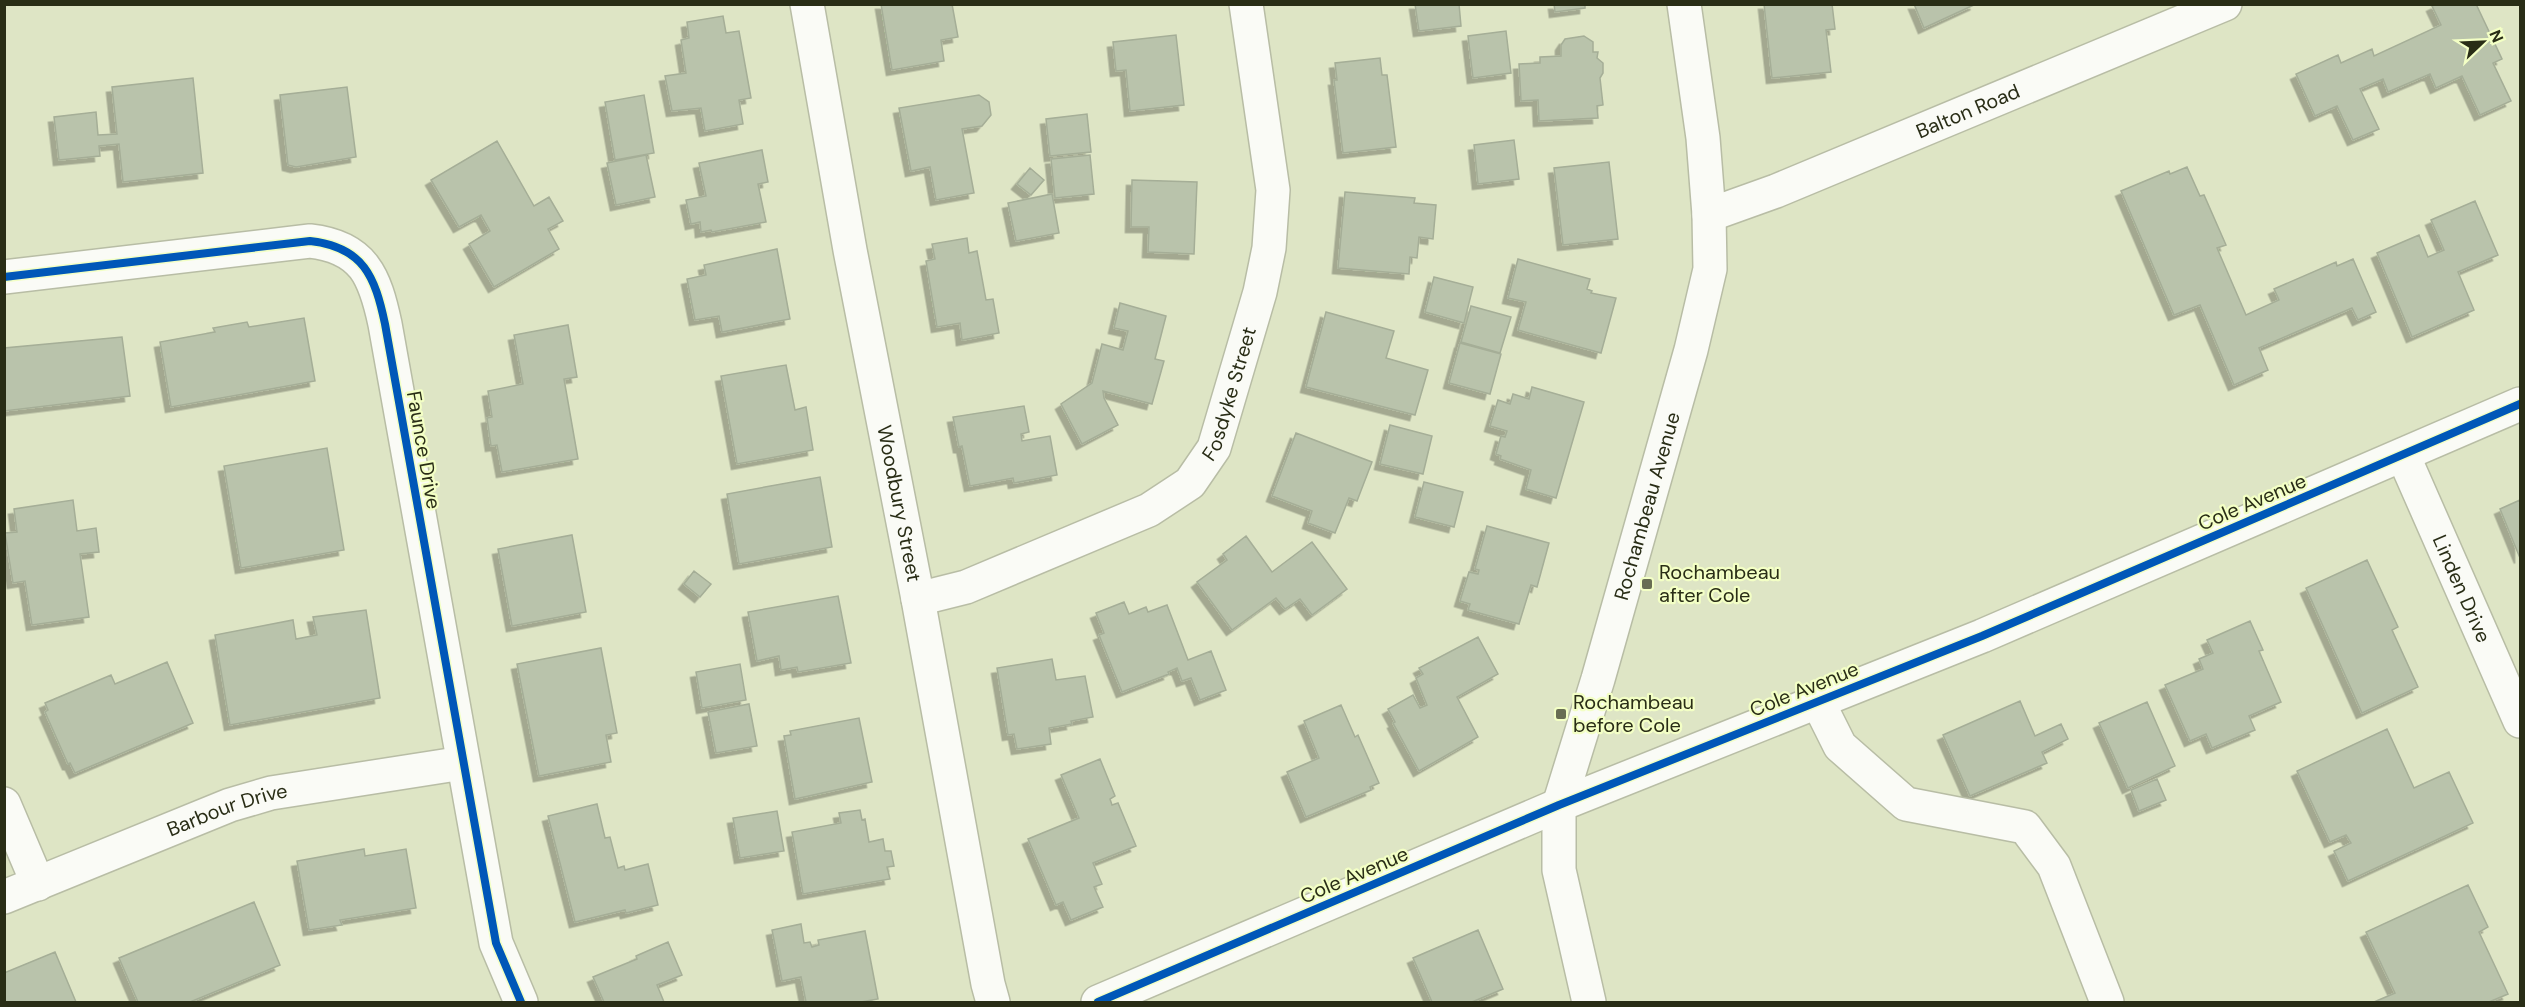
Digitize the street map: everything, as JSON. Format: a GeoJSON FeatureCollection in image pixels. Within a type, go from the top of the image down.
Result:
{"type":"FeatureCollection","features":[{"type":"Feature","properties":{"kind":"street","name":"Woodbury Street"},"geometry":{"type":"LineString","coordinates":[[807,4],[850,250],[993,1002]]}},
{"type":"Feature","properties":{"kind":"street","name":"Fosdyke Street"},"geometry":{"type":"LineString","coordinates":[[918,599],[966,588],[1149,510],[1190,483],[1214,448],[1260,292],[1269,248],[1273,189],[1246,4]]}},
{"type":"Feature","properties":{"kind":"street","name":"Rochambeau Avenue"},"geometry":{"type":"LineString","coordinates":[[1588,1002],[1559,870],[1559,805],[1586,722],[1691,350],[1710,269],[1709,215],[1703,138],[1684,4]]}},
{"type":"Feature","properties":{"kind":"street","name":"Balton Road"},"geometry":{"type":"LineString","coordinates":[[1709,215],[1776,191],[2225,4]]}},
{"type":"Feature","properties":{"kind":"street","name":"Faunce Drive"},"geometry":{"type":"LineString","coordinates":[[4,278],[310,241],[339,247],[361,262],[369,272],[376,285],[385,324],[496,943],[521,1002]]}},
{"type":"Feature","properties":{"kind":"street","name":"Cole Avenue"},"geometry":{"type":"LineString","coordinates":[[1098,1002],[1559,805],[1993,631],[2520,404]]}},
{"type":"Feature","properties":{"kind":"street","name":"Linden Drive"},"geometry":{"type":"LineString","coordinates":[[2403,455],[2520,721]]}},
{"type":"Feature","properties":{"kind":"street"},"geometry":{"type":"LineString","coordinates":[[1818,702],[1840,746],[1906,804],[2025,827],[2054,866],[2107,1002]]}},
{"type":"Feature","properties":{"kind":"street","name":"Barbour Drive"},"geometry":{"type":"LineString","coordinates":[[4,897],[230,805],[271,793],[463,762]]}},
{"type":"Feature","properties":{"kind":"street"},"geometry":{"type":"LineString","coordinates":[[4,804],[38,884]]}},
{"type":"Feature","properties":{"kind":"building"},"geometry":{"type":"Polygon","coordinates":[[[881,4],[952,4],[958,37],[941,40],[944,61],[892,70],[881,4]]]}},
{"type":"Feature","properties":{"kind":"building"},"geometry":{"type":"Polygon","coordinates":[[[1415,4],[1459,4],[1461,26],[1419,31],[1415,4]]]}},
{"type":"Feature","properties":{"kind":"building"},"geometry":{"type":"Polygon","coordinates":[[[1554,4],[1585,4],[1585,8],[1555,12],[1554,4]]]}},
{"type":"Feature","properties":{"kind":"building"},"geometry":{"type":"Polygon","coordinates":[[[1764,4],[1832,4],[1835,29],[1826,30],[1831,72],[1772,78],[1764,4]]]}},
{"type":"Feature","properties":{"kind":"building"},"geometry":{"type":"Polygon","coordinates":[[[1914,4],[1976,4],[1924,28],[1914,4]]]}},
{"type":"Feature","properties":{"kind":"building"},"geometry":{"type":"Polygon","coordinates":[[[2436,4],[2476,4],[2502,59],[2493,63],[2511,101],[2480,115],[2462,76],[2436,88],[2430,74],[2388,92],[2383,79],[2360,89],[2379,129],[2353,140],[2337,106],[2315,116],[2296,74],[2338,55],[2341,63],[2372,49],[2374,56],[2441,25],[2432,6],[2436,4]]]}},
{"type":"Feature","properties":{"kind":"building"},"geometry":{"type":"Polygon","coordinates":[[[723,16],[726,33],[739,31],[751,98],[739,100],[743,124],[705,131],[701,108],[672,111],[665,76],[686,73],[681,40],[689,38],[687,22],[723,16]]]}},
{"type":"Feature","properties":{"kind":"building"},"geometry":{"type":"Polygon","coordinates":[[[1506,31],[1511,73],[1473,78],[1468,36],[1506,31]]]}},
{"type":"Feature","properties":{"kind":"building"},"geometry":{"type":"Polygon","coordinates":[[[1176,35],[1184,105],[1130,111],[1126,70],[1116,71],[1113,42],[1176,35]]]}},
{"type":"Feature","properties":{"kind":"building"},"geometry":{"type":"Polygon","coordinates":[[[1584,36],[1593,42],[1593,52],[1598,52],[1597,58],[1603,63],[1603,73],[1600,78],[1603,105],[1597,106],[1598,118],[1539,121],[1538,100],[1521,101],[1519,64],[1540,63],[1540,57],[1561,56],[1561,45],[1565,39],[1584,36]]]}},
{"type":"Feature","properties":{"kind":"building"},"geometry":{"type":"Polygon","coordinates":[[[1380,58],[1382,75],[1387,75],[1396,147],[1343,153],[1334,80],[1337,80],[1335,63],[1380,58]]]}},
{"type":"Feature","properties":{"kind":"building"},"geometry":{"type":"Polygon","coordinates":[[[193,78],[203,173],[123,182],[119,144],[99,146],[100,156],[59,160],[54,117],[96,112],[98,135],[117,134],[112,87],[193,78]]]}},
{"type":"Feature","properties":{"kind":"building"},"geometry":{"type":"Polygon","coordinates":[[[347,87],[356,157],[296,167],[288,165],[280,95],[347,87]]]}},
{"type":"Feature","properties":{"kind":"building"},"geometry":{"type":"Polygon","coordinates":[[[644,95],[654,153],[615,160],[605,102],[644,95]]]}},
{"type":"Feature","properties":{"kind":"building"},"geometry":{"type":"Polygon","coordinates":[[[979,95],[989,102],[991,115],[982,126],[962,129],[974,193],[936,200],[930,167],[911,171],[899,108],[979,95]]]}},
{"type":"Feature","properties":{"kind":"building"},"geometry":{"type":"Polygon","coordinates":[[[1087,114],[1091,152],[1050,156],[1046,119],[1087,114]]]}},
{"type":"Feature","properties":{"kind":"building"},"geometry":{"type":"Polygon","coordinates":[[[1514,140],[1519,179],[1478,184],[1474,145],[1514,140]]]}},
{"type":"Feature","properties":{"kind":"building"},"geometry":{"type":"Polygon","coordinates":[[[497,141],[534,206],[549,197],[563,221],[548,229],[559,249],[494,287],[469,244],[490,231],[481,215],[459,227],[431,180],[497,141]]]}},
{"type":"Feature","properties":{"kind":"building"},"geometry":{"type":"Polygon","coordinates":[[[762,150],[768,182],[758,184],[766,222],[712,232],[711,230],[701,232],[700,222],[691,224],[686,200],[706,196],[699,163],[762,150]]]}},
{"type":"Feature","properties":{"kind":"building"},"geometry":{"type":"Polygon","coordinates":[[[646,155],[655,197],[616,205],[607,163],[646,155]]]}},
{"type":"Feature","properties":{"kind":"building"},"geometry":{"type":"Polygon","coordinates":[[[1090,155],[1094,194],[1055,198],[1051,159],[1090,155]]]}},
{"type":"Feature","properties":{"kind":"building"},"geometry":{"type":"Polygon","coordinates":[[[1609,162],[1618,239],[1563,245],[1554,168],[1609,162]]]}},
{"type":"Feature","properties":{"kind":"building"},"geometry":{"type":"Polygon","coordinates":[[[2187,167],[2200,196],[2204,195],[2226,245],[2217,248],[2246,315],[2279,300],[2274,289],[2336,262],[2337,266],[2353,259],[2376,312],[2358,320],[2352,308],[2259,348],[2268,370],[2234,385],[2200,305],[2174,315],[2121,191],[2169,171],[2170,174],[2187,167]]]}},
{"type":"Feature","properties":{"kind":"building"},"geometry":{"type":"Polygon","coordinates":[[[1030,168],[1044,180],[1031,195],[1017,184],[1030,168]]]}},
{"type":"Feature","properties":{"kind":"building"},"geometry":{"type":"Polygon","coordinates":[[[1132,180],[1197,182],[1194,254],[1148,252],[1149,227],[1131,227],[1132,180]]]}},
{"type":"Feature","properties":{"kind":"building"},"geometry":{"type":"Polygon","coordinates":[[[1345,192],[1415,198],[1414,203],[1436,205],[1433,239],[1419,237],[1417,258],[1410,257],[1409,274],[1338,268],[1345,192]]]}},
{"type":"Feature","properties":{"kind":"building"},"geometry":{"type":"Polygon","coordinates":[[[1052,194],[1059,233],[1016,241],[1008,203],[1052,194]]]}},
{"type":"Feature","properties":{"kind":"building"},"geometry":{"type":"Polygon","coordinates":[[[2475,201],[2498,255],[2458,272],[2474,310],[2412,337],[2377,253],[2419,235],[2428,257],[2444,250],[2431,220],[2475,201]]]}},
{"type":"Feature","properties":{"kind":"building"},"geometry":{"type":"Polygon","coordinates":[[[967,238],[969,253],[977,251],[986,300],[993,299],[999,333],[962,340],[960,323],[937,327],[926,261],[935,259],[932,244],[967,238]]]}},
{"type":"Feature","properties":{"kind":"building"},"geometry":{"type":"Polygon","coordinates":[[[777,249],[790,319],[722,332],[719,316],[695,320],[687,279],[706,275],[704,265],[777,249]]]}},
{"type":"Feature","properties":{"kind":"building"},"geometry":{"type":"Polygon","coordinates":[[[1518,259],[1590,279],[1587,289],[1592,291],[1591,293],[1616,298],[1601,353],[1518,330],[1526,302],[1508,298],[1518,259]]]}},
{"type":"Feature","properties":{"kind":"building"},"geometry":{"type":"Polygon","coordinates":[[[1434,277],[1473,287],[1464,323],[1425,312],[1434,277]]]}},
{"type":"Feature","properties":{"kind":"building"},"geometry":{"type":"Polygon","coordinates":[[[1120,303],[1166,316],[1155,359],[1164,361],[1152,404],[1103,391],[1104,398],[1118,425],[1082,444],[1061,404],[1092,383],[1102,344],[1123,350],[1128,331],[1114,328],[1120,303]]]}},
{"type":"Feature","properties":{"kind":"building"},"geometry":{"type":"Polygon","coordinates":[[[1471,306],[1511,317],[1500,353],[1461,342],[1471,306]]]}},
{"type":"Feature","properties":{"kind":"building"},"geometry":{"type":"Polygon","coordinates":[[[1326,312],[1394,331],[1386,358],[1428,370],[1415,415],[1306,387],[1326,312]]]}},
{"type":"Feature","properties":{"kind":"building"},"geometry":{"type":"Polygon","coordinates":[[[304,318],[315,381],[171,407],[160,342],[215,332],[213,328],[247,322],[249,327],[304,318]]]}},
{"type":"Feature","properties":{"kind":"building"},"geometry":{"type":"Polygon","coordinates":[[[568,325],[577,377],[564,379],[578,459],[502,472],[497,445],[491,446],[487,418],[492,417],[488,391],[523,384],[514,335],[568,325]]]}},
{"type":"Feature","properties":{"kind":"building"},"geometry":{"type":"Polygon","coordinates":[[[122,337],[130,396],[4,411],[4,348],[122,337]]]}},
{"type":"Feature","properties":{"kind":"building"},"geometry":{"type":"Polygon","coordinates":[[[1460,343],[1501,354],[1490,394],[1449,383],[1460,343]]]}},
{"type":"Feature","properties":{"kind":"building"},"geometry":{"type":"Polygon","coordinates":[[[786,365],[795,410],[806,407],[813,450],[737,464],[721,376],[786,365]]]}},
{"type":"Feature","properties":{"kind":"building"},"geometry":{"type":"Polygon","coordinates":[[[1532,387],[1584,402],[1556,498],[1526,489],[1531,470],[1500,459],[1501,456],[1496,454],[1501,436],[1505,437],[1507,431],[1490,426],[1498,400],[1510,404],[1513,394],[1529,399],[1532,387]]]}},
{"type":"Feature","properties":{"kind":"building"},"geometry":{"type":"Polygon","coordinates":[[[1024,406],[1029,432],[1021,434],[1022,441],[1050,436],[1057,475],[1014,483],[1013,478],[970,486],[962,446],[959,447],[953,417],[1024,406]]]}},
{"type":"Feature","properties":{"kind":"building"},"geometry":{"type":"Polygon","coordinates":[[[1390,425],[1432,436],[1423,474],[1380,464],[1390,425]]]}},
{"type":"Feature","properties":{"kind":"building"},"geometry":{"type":"Polygon","coordinates":[[[1296,433],[1372,462],[1357,501],[1349,498],[1335,533],[1308,523],[1312,511],[1272,496],[1296,433]]]}},
{"type":"Feature","properties":{"kind":"building"},"geometry":{"type":"Polygon","coordinates":[[[327,448],[344,550],[241,568],[224,466],[327,448]]]}},
{"type":"Feature","properties":{"kind":"building"},"geometry":{"type":"Polygon","coordinates":[[[820,477],[832,547],[739,564],[727,494],[820,477]]]}},
{"type":"Feature","properties":{"kind":"building"},"geometry":{"type":"Polygon","coordinates":[[[1424,482],[1463,492],[1454,527],[1415,517],[1424,482]]]}},
{"type":"Feature","properties":{"kind":"building"},"geometry":{"type":"Polygon","coordinates":[[[73,500],[77,531],[96,528],[99,552],[80,554],[89,617],[32,625],[25,581],[13,583],[5,533],[17,532],[14,509],[73,500]]]}},
{"type":"Feature","properties":{"kind":"building"},"geometry":{"type":"Polygon","coordinates":[[[2520,500],[2520,558],[2500,509],[2520,500]]]}},
{"type":"Feature","properties":{"kind":"building"},"geometry":{"type":"Polygon","coordinates":[[[1487,526],[1549,543],[1537,587],[1531,585],[1519,624],[1468,610],[1470,604],[1460,601],[1469,572],[1478,574],[1479,570],[1475,569],[1487,526]]]}},
{"type":"Feature","properties":{"kind":"building"},"geometry":{"type":"Polygon","coordinates":[[[572,535],[586,612],[512,626],[498,549],[572,535]]]}},
{"type":"Feature","properties":{"kind":"building"},"geometry":{"type":"Polygon","coordinates":[[[1246,536],[1272,572],[1312,542],[1347,589],[1312,615],[1300,599],[1285,609],[1276,598],[1232,630],[1197,582],[1227,560],[1223,554],[1246,536]]]}},
{"type":"Feature","properties":{"kind":"building"},"geometry":{"type":"Polygon","coordinates":[[[2367,560],[2398,627],[2392,630],[2418,687],[2362,713],[2306,588],[2367,560]]]}},
{"type":"Feature","properties":{"kind":"building"},"geometry":{"type":"Polygon","coordinates":[[[694,571],[711,584],[700,597],[684,584],[694,571]]]}},
{"type":"Feature","properties":{"kind":"building"},"geometry":{"type":"Polygon","coordinates":[[[838,596],[851,663],[798,672],[797,667],[781,670],[779,656],[757,661],[748,612],[838,596]]]}},
{"type":"Feature","properties":{"kind":"building"},"geometry":{"type":"Polygon","coordinates":[[[1124,602],[1129,614],[1146,607],[1148,612],[1167,605],[1188,660],[1211,651],[1226,690],[1200,700],[1191,678],[1182,681],[1177,668],[1168,672],[1169,674],[1122,692],[1099,635],[1104,633],[1096,613],[1124,602]]]}},
{"type":"Feature","properties":{"kind":"building"},"geometry":{"type":"Polygon","coordinates":[[[366,610],[380,698],[230,725],[215,635],[293,620],[296,639],[317,635],[313,617],[366,610]]]}},
{"type":"Feature","properties":{"kind":"building"},"geometry":{"type":"Polygon","coordinates":[[[2250,621],[2263,650],[2259,651],[2281,702],[2249,716],[2255,730],[2212,748],[2206,734],[2190,741],[2165,685],[2203,669],[2199,659],[2213,653],[2207,640],[2250,621]]]}},
{"type":"Feature","properties":{"kind":"building"},"geometry":{"type":"Polygon","coordinates":[[[1478,637],[1498,674],[1457,697],[1478,737],[1419,771],[1388,709],[1413,695],[1420,708],[1427,705],[1416,678],[1423,674],[1419,668],[1478,637]]]}},
{"type":"Feature","properties":{"kind":"building"},"geometry":{"type":"Polygon","coordinates":[[[601,648],[617,733],[606,735],[611,762],[539,776],[517,664],[601,648]]]}},
{"type":"Feature","properties":{"kind":"building"},"geometry":{"type":"Polygon","coordinates":[[[1052,659],[1056,680],[1085,676],[1093,717],[1049,728],[1051,744],[1017,749],[1014,734],[1008,735],[997,668],[1052,659]]]}},
{"type":"Feature","properties":{"kind":"building"},"geometry":{"type":"Polygon","coordinates":[[[167,662],[193,723],[75,773],[70,763],[68,764],[45,712],[48,710],[45,703],[111,675],[115,684],[167,662]]]}},
{"type":"Feature","properties":{"kind":"building"},"geometry":{"type":"Polygon","coordinates":[[[740,664],[746,700],[702,708],[696,672],[740,664]]]}},
{"type":"Feature","properties":{"kind":"building"},"geometry":{"type":"Polygon","coordinates":[[[2020,701],[2035,736],[2061,724],[2068,739],[2042,752],[2047,763],[1970,796],[1943,735],[2020,701]]]}},
{"type":"Feature","properties":{"kind":"building"},"geometry":{"type":"Polygon","coordinates":[[[2147,702],[2175,766],[2128,788],[2099,723],[2147,702]]]}},
{"type":"Feature","properties":{"kind":"building"},"geometry":{"type":"Polygon","coordinates":[[[749,704],[757,746],[716,753],[708,712],[749,704]]]}},
{"type":"Feature","properties":{"kind":"building"},"geometry":{"type":"Polygon","coordinates":[[[1341,705],[1355,737],[1358,735],[1379,783],[1370,787],[1371,790],[1306,817],[1287,772],[1319,758],[1304,721],[1341,705]]]}},
{"type":"Feature","properties":{"kind":"building"},"geometry":{"type":"Polygon","coordinates":[[[859,718],[872,782],[795,799],[784,736],[791,735],[790,731],[859,718]]]}},
{"type":"Feature","properties":{"kind":"building"},"geometry":{"type":"Polygon","coordinates":[[[2387,729],[2414,788],[2449,772],[2473,823],[2348,881],[2334,851],[2351,843],[2346,835],[2330,842],[2297,771],[2387,729]]]}},
{"type":"Feature","properties":{"kind":"building"},"geometry":{"type":"Polygon","coordinates":[[[1100,759],[1115,796],[1110,799],[1112,805],[1118,803],[1136,846],[1093,863],[1102,884],[1094,887],[1103,907],[1071,920],[1063,902],[1056,905],[1028,839],[1079,818],[1061,775],[1100,759]]]}},
{"type":"Feature","properties":{"kind":"building"},"geometry":{"type":"Polygon","coordinates":[[[2157,779],[2166,800],[2139,811],[2131,790],[2157,779]]]}},
{"type":"Feature","properties":{"kind":"building"},"geometry":{"type":"Polygon","coordinates":[[[597,804],[605,838],[610,837],[618,868],[624,866],[625,870],[648,864],[658,905],[575,922],[548,816],[597,804]]]}},
{"type":"Feature","properties":{"kind":"building"},"geometry":{"type":"Polygon","coordinates":[[[860,810],[862,820],[865,819],[869,842],[883,839],[885,851],[891,851],[894,866],[887,867],[890,879],[803,894],[792,832],[841,823],[839,813],[860,810]]]}},
{"type":"Feature","properties":{"kind":"building"},"geometry":{"type":"Polygon","coordinates":[[[777,811],[784,851],[740,858],[733,818],[777,811]]]}},
{"type":"Feature","properties":{"kind":"building"},"geometry":{"type":"Polygon","coordinates":[[[364,849],[365,856],[406,849],[416,908],[340,920],[342,925],[309,930],[297,861],[364,849]]]}},
{"type":"Feature","properties":{"kind":"building"},"geometry":{"type":"Polygon","coordinates":[[[2468,885],[2488,927],[2479,932],[2508,994],[2489,1002],[2374,1002],[2395,993],[2366,932],[2468,885]]]}},
{"type":"Feature","properties":{"kind":"building"},"geometry":{"type":"Polygon","coordinates":[[[254,902],[280,965],[190,1002],[138,1002],[119,958],[254,902]]]}},
{"type":"Feature","properties":{"kind":"building"},"geometry":{"type":"Polygon","coordinates":[[[801,924],[804,943],[810,942],[812,947],[819,945],[818,940],[865,931],[878,999],[861,1002],[806,1002],[801,977],[782,981],[772,930],[801,924]]]}},
{"type":"Feature","properties":{"kind":"building"},"geometry":{"type":"Polygon","coordinates":[[[1478,930],[1503,989],[1472,1002],[1432,1002],[1413,958],[1478,930]]]}},
{"type":"Feature","properties":{"kind":"building"},"geometry":{"type":"Polygon","coordinates":[[[668,942],[682,975],[657,985],[664,1002],[604,1002],[593,977],[637,959],[636,956],[668,942]]]}},
{"type":"Feature","properties":{"kind":"building"},"geometry":{"type":"Polygon","coordinates":[[[55,952],[76,1002],[4,1002],[4,973],[55,952]]]}},
{"type":"Feature","properties":{"kind":"cycle path"},"geometry":{"type":"LineString","coordinates":[[4,277],[310,241],[328,244],[343,250],[364,267],[377,292],[385,324],[496,943],[521,1002]]}},
{"type":"Feature","properties":{"kind":"cycle path"},"geometry":{"type":"LineString","coordinates":[[1098,1002],[1559,805],[1982,636],[2520,404]]}},
{"type":"Feature","properties":{"kind":"place","name":"Rochambeau after Cole"},"geometry":{"type":"Point","coordinates":[1647,584]}},
{"type":"Feature","properties":{"kind":"place","name":"Rochambeau before Cole"},"geometry":{"type":"Point","coordinates":[1561,714]}}]}
